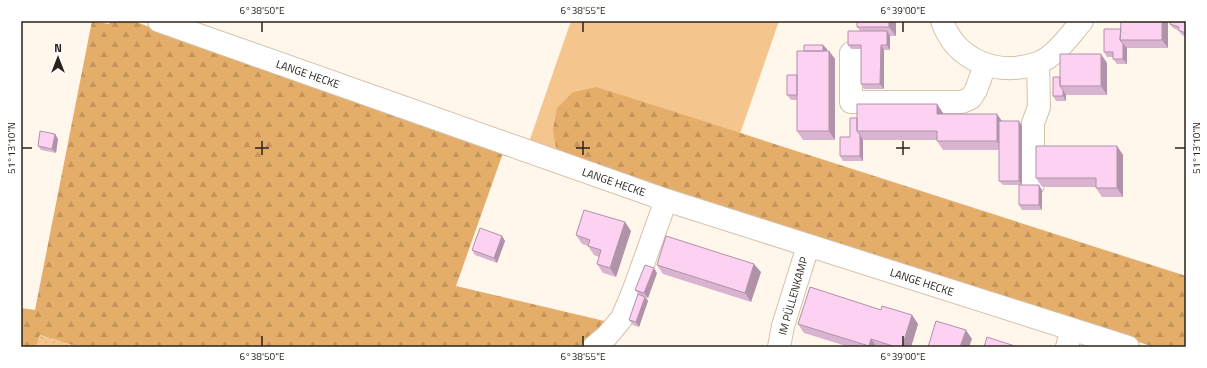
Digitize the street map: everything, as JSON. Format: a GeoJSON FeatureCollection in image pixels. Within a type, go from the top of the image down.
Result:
{"type":"FeatureCollection","features":[{"type":"Feature","properties":{"kind":"street","name":"LANGE HECKE"},"geometry":{"type":"LineString","coordinates":[[159,21],[666,200],[808,246],[1070,338],[1128,347]]}},
{"type":"Feature","properties":{"kind":"street"},"geometry":{"type":"LineString","coordinates":[[942,21],[946,32],[962,52],[984,65],[1012,68],[1038,63],[1055,52],[1082,21]]}},
{"type":"Feature","properties":{"kind":"street"},"geometry":{"type":"LineString","coordinates":[[852,54],[851,102],[962,102],[971,98],[976,90],[984,65]]}},
{"type":"Feature","properties":{"kind":"street"},"geometry":{"type":"LineString","coordinates":[[1032,185],[1033,123],[1039,107],[1038,63]]}},
{"type":"Feature","properties":{"kind":"street"},"geometry":{"type":"LineString","coordinates":[[594,347],[607,336],[622,318],[634,292],[666,200]]}},
{"type":"Feature","properties":{"kind":"street","name":"IM PÜLLENKAMP"},"geometry":{"type":"LineString","coordinates":[[779,347],[783,326],[808,246]]}},
{"type":"Feature","properties":{"kind":"shaded area"},"geometry":{"type":"Polygon","coordinates":[[[571,21],[779,21],[740,134],[597,87],[557,153],[528,145],[571,21]]]}},
{"type":"Feature","properties":{"kind":"shaded area"},"geometry":{"type":"Polygon","coordinates":[[[40,335],[78,347],[36,347],[40,335]]]}},
{"type":"Feature","properties":{"kind":"green space"},"geometry":{"type":"Polygon","coordinates":[[[92,21],[109,24],[110,21],[133,21],[503,153],[456,286],[613,323],[586,347],[78,347],[40,335],[36,347],[21,347],[21,308],[35,310],[92,21]]]}},
{"type":"Feature","properties":{"kind":"green space"},"geometry":{"type":"Polygon","coordinates":[[[597,87],[1186,276],[1186,347],[1154,347],[671,193],[557,153],[553,130],[557,108],[573,92],[597,87]]]}},
{"type":"Feature","properties":{"kind":"building"},"geometry":{"type":"Polygon","coordinates":[[[857,21],[889,21],[889,27],[857,27],[857,21]]]}},
{"type":"Feature","properties":{"kind":"building"},"geometry":{"type":"Polygon","coordinates":[[[1121,21],[1162,21],[1162,40],[1120,40],[1121,21]]]}},
{"type":"Feature","properties":{"kind":"building"},"geometry":{"type":"Polygon","coordinates":[[[1171,21],[1186,21],[1186,33],[1178,30],[1179,27],[1170,24],[1171,21]]]}},
{"type":"Feature","properties":{"kind":"building"},"geometry":{"type":"Polygon","coordinates":[[[1104,29],[1121,29],[1120,40],[1123,44],[1123,59],[1113,59],[1113,52],[1104,52],[1104,29]]]}},
{"type":"Feature","properties":{"kind":"building"},"geometry":{"type":"Polygon","coordinates":[[[848,31],[887,31],[887,45],[881,45],[880,84],[861,84],[861,45],[848,45],[848,31]]]}},
{"type":"Feature","properties":{"kind":"building"},"geometry":{"type":"Polygon","coordinates":[[[804,45],[823,45],[823,51],[804,51],[804,45]]]}},
{"type":"Feature","properties":{"kind":"building"},"geometry":{"type":"Polygon","coordinates":[[[797,51],[829,51],[829,131],[797,131],[797,51]]]}},
{"type":"Feature","properties":{"kind":"building"},"geometry":{"type":"Polygon","coordinates":[[[1060,54],[1101,54],[1101,86],[1060,86],[1060,54]]]}},
{"type":"Feature","properties":{"kind":"building"},"geometry":{"type":"Polygon","coordinates":[[[787,75],[797,75],[797,95],[787,95],[787,75]]]}},
{"type":"Feature","properties":{"kind":"building"},"geometry":{"type":"Polygon","coordinates":[[[1053,77],[1060,77],[1060,86],[1063,90],[1063,96],[1053,96],[1053,77]]]}},
{"type":"Feature","properties":{"kind":"building"},"geometry":{"type":"Polygon","coordinates":[[[857,104],[937,104],[937,114],[997,114],[997,141],[937,141],[937,131],[857,131],[857,104]]]}},
{"type":"Feature","properties":{"kind":"building"},"geometry":{"type":"Polygon","coordinates":[[[850,118],[857,118],[857,131],[860,135],[860,156],[840,156],[840,137],[850,137],[850,118]]]}},
{"type":"Feature","properties":{"kind":"building"},"geometry":{"type":"Polygon","coordinates":[[[999,121],[1019,121],[1019,181],[999,181],[999,121]]]}},
{"type":"Feature","properties":{"kind":"building"},"geometry":{"type":"Polygon","coordinates":[[[40,131],[55,134],[52,149],[38,146],[40,131]]]}},
{"type":"Feature","properties":{"kind":"building"},"geometry":{"type":"Polygon","coordinates":[[[1036,146],[1117,146],[1117,188],[1096,188],[1096,178],[1036,178],[1036,146]]]}},
{"type":"Feature","properties":{"kind":"building"},"geometry":{"type":"Polygon","coordinates":[[[1019,185],[1039,185],[1039,205],[1019,205],[1019,185]]]}},
{"type":"Feature","properties":{"kind":"building"},"geometry":{"type":"Polygon","coordinates":[[[584,210],[625,222],[610,268],[597,264],[601,250],[588,246],[590,240],[576,235],[584,210]]]}},
{"type":"Feature","properties":{"kind":"building"},"geometry":{"type":"Polygon","coordinates":[[[480,228],[502,236],[494,258],[472,250],[480,228]]]}},
{"type":"Feature","properties":{"kind":"building"},"geometry":{"type":"Polygon","coordinates":[[[666,236],[754,264],[745,293],[657,265],[666,236]]]}},
{"type":"Feature","properties":{"kind":"building"},"geometry":{"type":"Polygon","coordinates":[[[645,265],[654,268],[644,293],[635,290],[645,265]]]}},
{"type":"Feature","properties":{"kind":"building"},"geometry":{"type":"Polygon","coordinates":[[[810,287],[881,310],[882,306],[912,315],[902,347],[896,347],[871,339],[869,346],[798,324],[810,287]]]}},
{"type":"Feature","properties":{"kind":"building"},"geometry":{"type":"Polygon","coordinates":[[[638,294],[645,297],[636,322],[629,320],[638,294]]]}},
{"type":"Feature","properties":{"kind":"building"},"geometry":{"type":"Polygon","coordinates":[[[936,321],[966,330],[960,347],[928,347],[936,321]]]}},
{"type":"Feature","properties":{"kind":"building"},"geometry":{"type":"Polygon","coordinates":[[[987,337],[1018,347],[984,347],[987,337]]]}}]}
